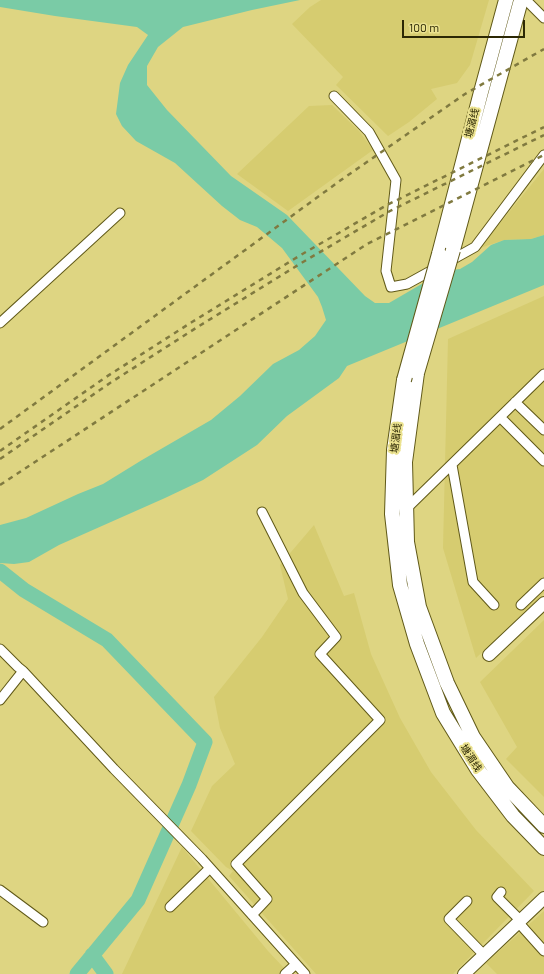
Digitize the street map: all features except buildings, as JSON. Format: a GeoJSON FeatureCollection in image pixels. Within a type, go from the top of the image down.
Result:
{"type":"FeatureCollection","features":[{"type":"Feature","properties":{"kind":"main road","name":"塘湄线"},"geometry":{"type":"LineString","coordinates":[[506,0],[404,380],[394,450],[392,514],[400,585],[417,644],[443,714],[478,770],[513,816],[544,848]]}},
{"type":"Feature","properties":{"kind":"main road"},"geometry":{"type":"LineString","coordinates":[[521,0],[453,250],[417,373],[405,462],[406,509],[407,542],[419,607],[447,683],[473,737],[507,788],[544,826]]}},
{"type":"Feature","properties":{"kind":"street"},"geometry":{"type":"LineString","coordinates":[[526,0],[544,18]]}},
{"type":"Feature","properties":{"kind":"street"},"geometry":{"type":"LineString","coordinates":[[334,96],[369,132],[396,180],[386,271],[391,287],[407,284],[475,247],[544,155]]}},
{"type":"Feature","properties":{"kind":"street"},"geometry":{"type":"LineString","coordinates":[[0,323],[120,213]]}},
{"type":"Feature","properties":{"kind":"street"},"geometry":{"type":"LineString","coordinates":[[406,509],[544,374]]}},
{"type":"Feature","properties":{"kind":"street"},"geometry":{"type":"LineString","coordinates":[[515,402],[544,430]]}},
{"type":"Feature","properties":{"kind":"street"},"geometry":{"type":"LineString","coordinates":[[500,417],[544,461]]}},
{"type":"Feature","properties":{"kind":"street"},"geometry":{"type":"LineString","coordinates":[[452,465],[473,582],[494,605]]}},
{"type":"Feature","properties":{"kind":"street"},"geometry":{"type":"LineString","coordinates":[[252,915],[267,899],[236,864],[380,720],[320,654],[336,637],[303,593],[262,512]]}},
{"type":"Feature","properties":{"kind":"street"},"geometry":{"type":"LineString","coordinates":[[521,605],[544,583]]}},
{"type":"Feature","properties":{"kind":"street"},"geometry":{"type":"LineString","coordinates":[[489,655],[544,603]]}},
{"type":"Feature","properties":{"kind":"street"},"geometry":{"type":"LineString","coordinates":[[0,648],[210,868],[305,974]]}},
{"type":"Feature","properties":{"kind":"street"},"geometry":{"type":"LineString","coordinates":[[0,700],[23,671]]}},
{"type":"Feature","properties":{"kind":"street"},"geometry":{"type":"LineString","coordinates":[[170,907],[210,868]]}},
{"type":"Feature","properties":{"kind":"street"},"geometry":{"type":"LineString","coordinates":[[0,890],[43,922]]}},
{"type":"Feature","properties":{"kind":"street"},"geometry":{"type":"LineString","coordinates":[[501,892],[497,897],[544,951]]}},
{"type":"Feature","properties":{"kind":"street"},"geometry":{"type":"LineString","coordinates":[[464,974],[544,898]]}},
{"type":"Feature","properties":{"kind":"street"},"geometry":{"type":"LineString","coordinates":[[467,901],[449,919],[484,955]]}},
{"type":"Feature","properties":{"kind":"street"},"geometry":{"type":"LineString","coordinates":[[285,974],[296,964]]}},
{"type":"Feature","properties":{"kind":"shaded area"},"geometry":{"type":"Polygon","coordinates":[[[0,0],[300,0],[183,27],[158,47],[147,66],[147,85],[167,110],[231,176],[287,215],[365,296],[375,303],[389,303],[444,271],[460,269],[472,262],[491,245],[504,240],[531,239],[544,235],[544,285],[347,366],[339,378],[287,416],[257,445],[203,480],[59,545],[29,562],[14,564],[0,563],[0,525],[26,518],[103,484],[211,420],[240,396],[273,364],[299,350],[315,336],[326,320],[318,297],[282,248],[257,227],[240,220],[222,206],[175,163],[136,141],[122,126],[116,114],[120,83],[128,65],[148,35],[137,27],[0,7],[0,0]]]}},
{"type":"Feature","properties":{"kind":"shaded area"},"geometry":{"type":"Polygon","coordinates":[[[321,0],[489,0],[470,65],[457,83],[431,89],[437,99],[409,122],[388,136],[336,85],[343,77],[292,24],[310,7],[321,0]]]}},
{"type":"Feature","properties":{"kind":"shaded area"},"geometry":{"type":"Polygon","coordinates":[[[332,105],[359,131],[373,150],[288,211],[237,174],[309,106],[332,105]]]}},
{"type":"Feature","properties":{"kind":"shaded area"},"geometry":{"type":"Polygon","coordinates":[[[544,169],[544,235],[531,239],[504,240],[480,248],[544,169]]]}},
{"type":"Feature","properties":{"kind":"shaded area"},"geometry":{"type":"Polygon","coordinates":[[[544,296],[544,593],[476,658],[443,548],[448,339],[544,296]]]}},
{"type":"Feature","properties":{"kind":"shaded area"},"geometry":{"type":"Polygon","coordinates":[[[314,525],[344,596],[354,593],[371,654],[400,718],[431,772],[476,830],[534,891],[453,974],[316,974],[229,876],[233,871],[226,867],[191,831],[212,786],[235,764],[220,728],[214,697],[262,637],[288,599],[280,565],[314,525]]]}},
{"type":"Feature","properties":{"kind":"shaded area"},"geometry":{"type":"Polygon","coordinates":[[[544,620],[544,797],[506,759],[517,747],[480,682],[544,620]]]}},
{"type":"Feature","properties":{"kind":"shaded area"},"geometry":{"type":"Polygon","coordinates":[[[182,847],[268,951],[284,968],[279,974],[122,974],[182,847]]]}},
{"type":"Feature","properties":{"kind":"shaded area"},"geometry":{"type":"Polygon","coordinates":[[[544,911],[544,974],[497,974],[486,963],[544,911]]]}},
{"type":"Feature","properties":{"kind":"waterway"},"geometry":{"type":"LineString","coordinates":[[0,571],[24,590],[107,640],[205,742],[189,785],[138,900],[77,974]]}},
{"type":"Feature","properties":{"kind":"waterway"},"geometry":{"type":"LineString","coordinates":[[92,955],[106,974]]}},
{"type":"Feature","properties":{"kind":"railway"},"geometry":{"type":"LineString","coordinates":[[0,429],[341,180],[465,94],[544,49]]}},
{"type":"Feature","properties":{"kind":"railway"},"geometry":{"type":"LineString","coordinates":[[0,451],[106,377],[299,256],[387,205],[544,127]]}},
{"type":"Feature","properties":{"kind":"railway"},"geometry":{"type":"LineString","coordinates":[[0,459],[110,383],[303,262],[390,211],[544,135]]}},
{"type":"Feature","properties":{"kind":"railway"},"geometry":{"type":"LineString","coordinates":[[0,485],[367,244],[544,155]]}}]}
